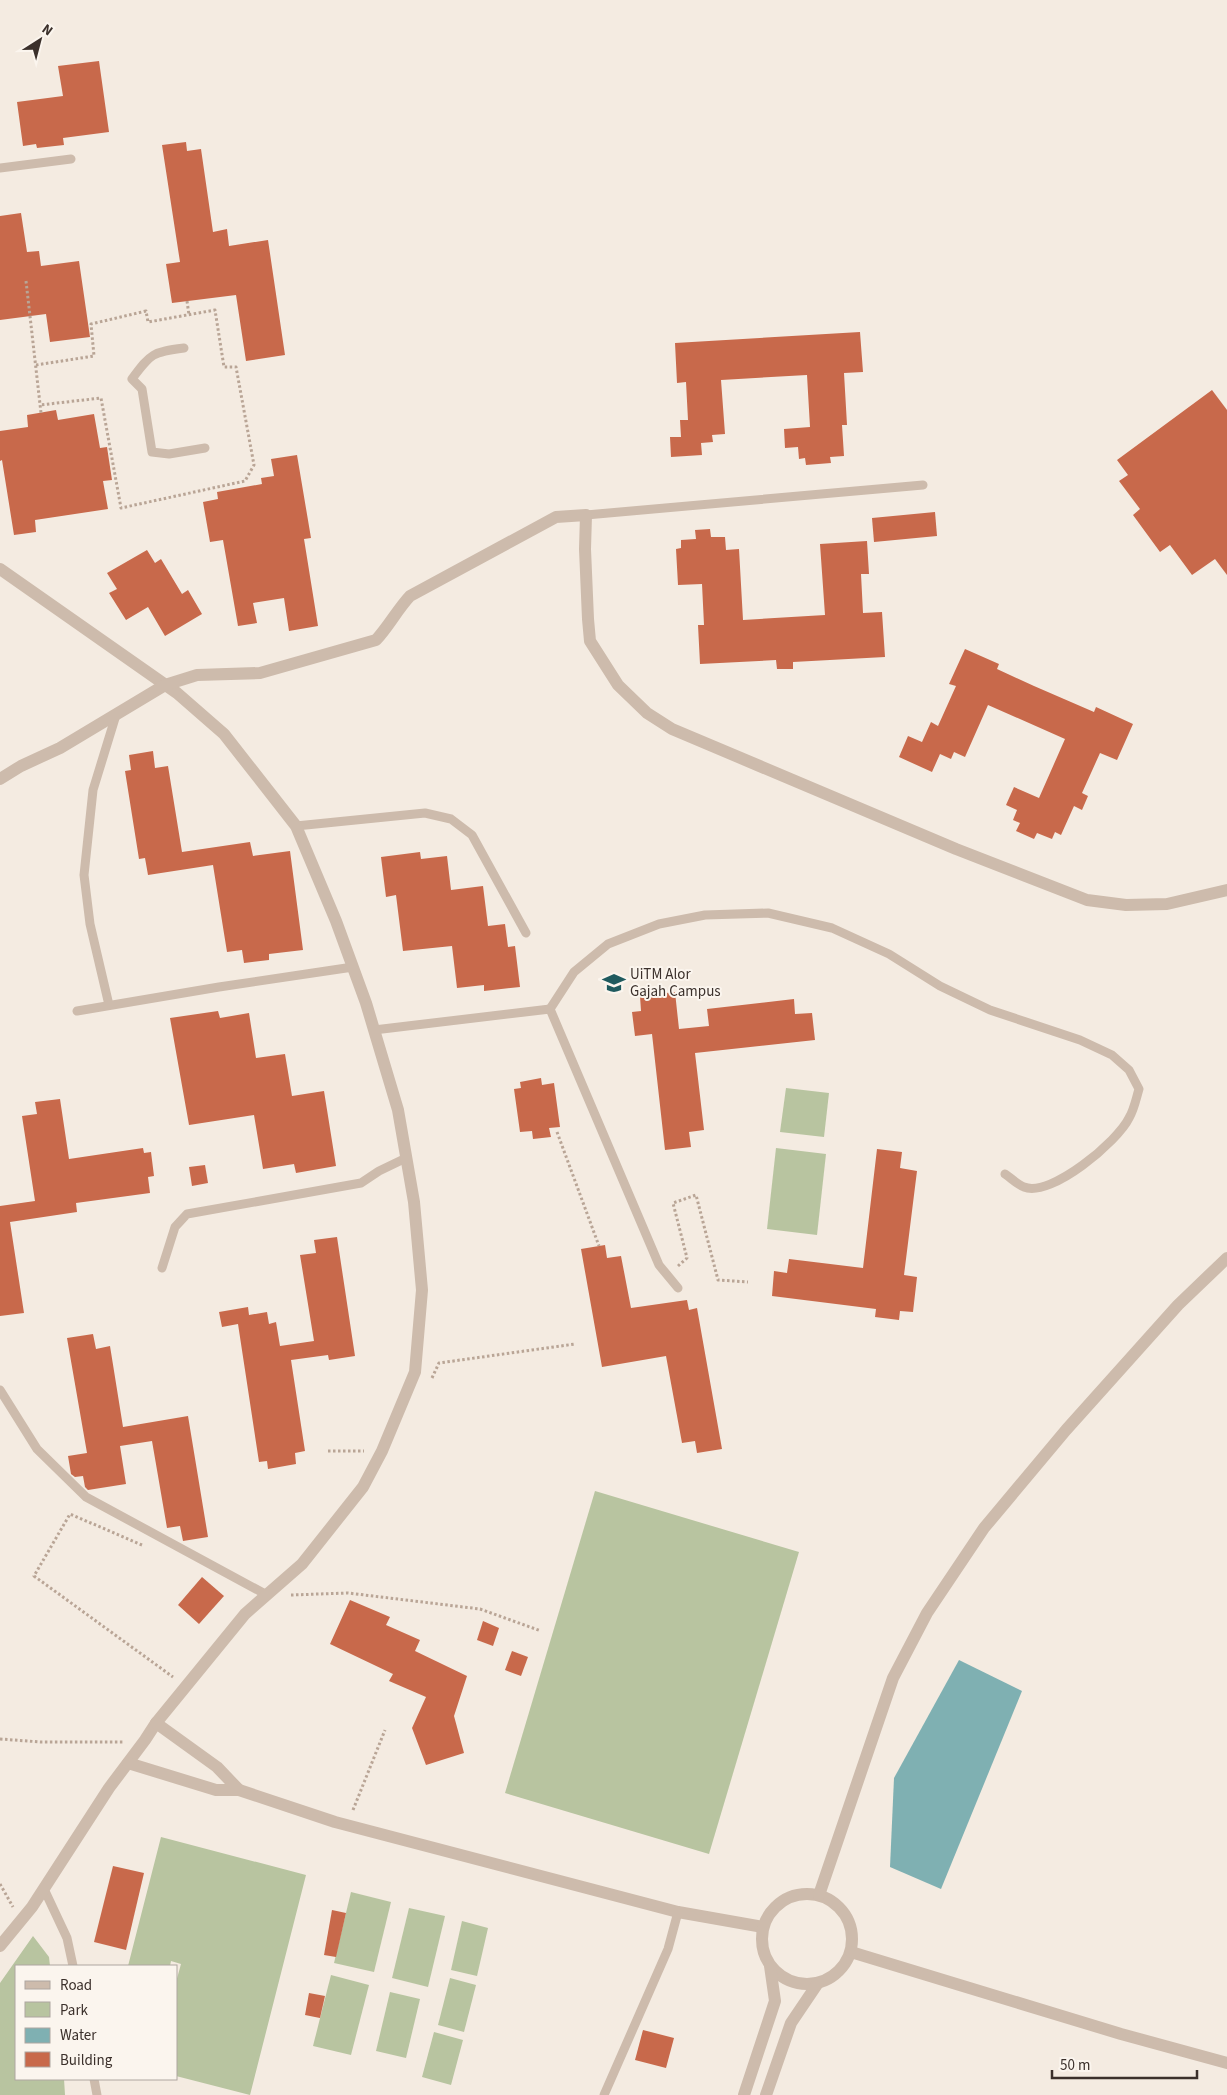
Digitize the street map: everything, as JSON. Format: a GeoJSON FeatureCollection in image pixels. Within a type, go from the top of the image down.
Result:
{"type":"FeatureCollection","features":[{"type":"Feature","properties":{"kind":"street"},"geometry":{"type":"LineString","coordinates":[[0,779],[21,766],[60,748],[166,685],[197,675],[260,673],[376,640],[410,596],[556,517],[586,515],[585,549],[590,641],[618,685],[647,713],[672,730],[960,851],[1087,900],[1126,905],[1168,904],[1227,890]]}},
{"type":"Feature","properties":{"kind":"street"},"geometry":{"type":"LineString","coordinates":[[0,569],[166,685],[224,734],[296,826],[353,967],[398,1110],[414,1202],[422,1290],[415,1372],[382,1451],[363,1487],[302,1564],[245,1614],[156,1723],[109,1788],[44,1889],[0,1946]]}},
{"type":"Feature","properties":{"kind":"street"},"geometry":{"type":"LineString","coordinates":[[819,1895],[893,1678],[928,1613],[984,1528],[1066,1430],[1178,1305],[1227,1258]]}},
{"type":"Feature","properties":{"kind":"street"},"geometry":{"type":"LineString","coordinates":[[156,1723],[217,1767],[240,1790]]}},
{"type":"Feature","properties":{"kind":"street"},"geometry":{"type":"LineString","coordinates":[[128,1763],[216,1790],[240,1790],[348,1825],[678,1912],[763,1927]]}},
{"type":"Feature","properties":{"kind":"street"},"geometry":{"type":"LineString","coordinates":[[805,1893],[819,1895],[832,1901],[843,1911],[850,1924],[853,1938],[851,1952],[844,1966],[832,1977],[818,1983],[796,1984],[777,1973],[770,1965],[764,1953],[761,1940],[763,1927],[768,1914],[778,1903],[791,1896],[805,1893]]}},
{"type":"Feature","properties":{"kind":"street"},"geometry":{"type":"LineString","coordinates":[[851,1952],[1121,2034],[1227,2063]]}},
{"type":"Feature","properties":{"kind":"street"},"geometry":{"type":"LineString","coordinates":[[744,2095],[775,2001],[770,1965]]}},
{"type":"Feature","properties":{"kind":"street"},"geometry":{"type":"LineString","coordinates":[[766,2095],[791,2023],[818,1983]]}},
{"type":"Feature","properties":{"kind":"lane"},"geometry":{"type":"LineString","coordinates":[[0,168],[70,158]]}},
{"type":"Feature","properties":{"kind":"lane"},"geometry":{"type":"LineString","coordinates":[[184,348],[158,352],[146,360],[132,379],[142,389],[152,452],[169,454],[205,448]]}},
{"type":"Feature","properties":{"kind":"lane"},"geometry":{"type":"LineString","coordinates":[[586,515],[923,485]]}},
{"type":"Feature","properties":{"kind":"lane"},"geometry":{"type":"LineString","coordinates":[[109,1006],[90,924],[84,875],[93,790],[116,715]]}},
{"type":"Feature","properties":{"kind":"lane"},"geometry":{"type":"LineString","coordinates":[[296,826],[426,813],[451,819],[472,834],[526,933]]}},
{"type":"Feature","properties":{"kind":"lane"},"geometry":{"type":"LineString","coordinates":[[550,1009],[574,972],[608,944],[659,924],[705,915],[768,913],[832,928],[889,954],[940,986],[990,1010],[1080,1040],[1112,1055],[1129,1070],[1140,1089],[1129,1120],[1105,1146],[1076,1170],[1046,1187],[1025,1188],[1005,1174]]}},
{"type":"Feature","properties":{"kind":"lane"},"geometry":{"type":"LineString","coordinates":[[77,1011],[353,967]]}},
{"type":"Feature","properties":{"kind":"lane"},"geometry":{"type":"LineString","coordinates":[[374,1030],[550,1009]]}},
{"type":"Feature","properties":{"kind":"lane"},"geometry":{"type":"LineString","coordinates":[[550,1009],[659,1265],[666,1276],[678,1288]]}},
{"type":"Feature","properties":{"kind":"lane"},"geometry":{"type":"LineString","coordinates":[[162,1268],[175,1227],[187,1214],[361,1183],[379,1171],[406,1158]]}},
{"type":"Feature","properties":{"kind":"lane"},"geometry":{"type":"LineString","coordinates":[[0,1390],[37,1449],[86,1497],[267,1596]]}},
{"type":"Feature","properties":{"kind":"lane"},"geometry":{"type":"LineString","coordinates":[[44,1889],[68,1938],[73,1965]]}},
{"type":"Feature","properties":{"kind":"lane"},"geometry":{"type":"LineString","coordinates":[[604,2095],[668,1949],[678,1912]]}},
{"type":"Feature","properties":{"kind":"lane"},"geometry":{"type":"LineString","coordinates":[[94,2080],[97,2095]]}},
{"type":"Feature","properties":{"kind":"path"},"geometry":{"type":"LineString","coordinates":[[26,281],[41,413]]}},
{"type":"Feature","properties":{"kind":"path"},"geometry":{"type":"LineString","coordinates":[[188,301],[190,315]]}},
{"type":"Feature","properties":{"kind":"path"},"geometry":{"type":"LineString","coordinates":[[558,1132],[599,1246]]}},
{"type":"Feature","properties":{"kind":"path"},"geometry":{"type":"LineString","coordinates":[[666,1276],[687,1258],[672,1203],[696,1195],[718,1280],[748,1282]]}},
{"type":"Feature","properties":{"kind":"path"},"geometry":{"type":"LineString","coordinates":[[439,1363],[575,1344]]}},
{"type":"Feature","properties":{"kind":"path"},"geometry":{"type":"LineString","coordinates":[[143,1546],[70,1514],[34,1576],[186,1687]]}},
{"type":"Feature","properties":{"kind":"path"},"geometry":{"type":"LineString","coordinates":[[267,1596],[348,1593],[480,1609],[541,1631]]}},
{"type":"Feature","properties":{"kind":"path"},"geometry":{"type":"LineString","coordinates":[[348,1825],[385,1730]]}},
{"type":"Feature","properties":{"kind":"path"},"geometry":{"type":"LineString","coordinates":[[0,1739],[41,1742],[112,1743],[145,1740]]}},
{"type":"Feature","properties":{"kind":"path"},"geometry":{"type":"LineString","coordinates":[[0,1884],[21,1921]]}},
{"type":"Feature","properties":{"kind":"green space"},"geometry":{"type":"Polygon","coordinates":[[[786,1088],[829,1093],[824,1137],[780,1132],[786,1088]]]}},
{"type":"Feature","properties":{"kind":"green space"},"geometry":{"type":"Polygon","coordinates":[[[776,1148],[826,1154],[817,1235],[767,1229],[776,1148]]]}},
{"type":"Feature","properties":{"kind":"green space"},"geometry":{"type":"Polygon","coordinates":[[[595,1491],[799,1552],[709,1854],[505,1793],[595,1491]]]}},
{"type":"Feature","properties":{"kind":"green space"},"geometry":{"type":"Polygon","coordinates":[[[161,1837],[306,1875],[250,2095],[178,2077],[178,1975],[181,1964],[171,1961],[170,1965],[128,1965],[161,1837]]]}},
{"type":"Feature","properties":{"kind":"green space"},"geometry":{"type":"Polygon","coordinates":[[[351,1892],[391,1902],[374,1972],[334,1963],[351,1892]]]}},
{"type":"Feature","properties":{"kind":"green space"},"geometry":{"type":"Polygon","coordinates":[[[409,1908],[445,1916],[428,1987],[392,1978],[409,1908]]]}},
{"type":"Feature","properties":{"kind":"green space"},"geometry":{"type":"Polygon","coordinates":[[[462,1921],[488,1928],[477,1976],[451,1970],[462,1921]]]}},
{"type":"Feature","properties":{"kind":"green space"},"geometry":{"type":"Polygon","coordinates":[[[33,1936],[49,1957],[50,1965],[15,1965],[15,2080],[64,2080],[65,2095],[0,2095],[0,1983],[33,1936]]]}},
{"type":"Feature","properties":{"kind":"green space"},"geometry":{"type":"Polygon","coordinates":[[[331,1975],[369,1985],[351,2055],[313,2046],[331,1975]]]}},
{"type":"Feature","properties":{"kind":"green space"},"geometry":{"type":"Polygon","coordinates":[[[450,1978],[476,1985],[464,2032],[438,2025],[450,1978]]]}},
{"type":"Feature","properties":{"kind":"green space"},"geometry":{"type":"Polygon","coordinates":[[[390,1992],[420,1999],[406,2058],[376,2051],[390,1992]]]}},
{"type":"Feature","properties":{"kind":"green space"},"geometry":{"type":"Polygon","coordinates":[[[434,2032],[463,2040],[451,2085],[422,2077],[434,2032]]]}},
{"type":"Feature","properties":{"kind":"water"},"geometry":{"type":"Polygon","coordinates":[[[959,1660],[1022,1691],[941,1889],[890,1867],[894,1778],[959,1660]]]}},
{"type":"Feature","properties":{"kind":"building"},"geometry":{"type":"Polygon","coordinates":[[[99,61],[109,132],[63,138],[64,145],[37,148],[36,144],[23,146],[17,102],[63,96],[58,66],[99,61]]]}},
{"type":"Feature","properties":{"kind":"building"},"geometry":{"type":"Polygon","coordinates":[[[186,142],[187,151],[201,149],[213,232],[227,229],[229,246],[268,240],[285,355],[246,361],[236,295],[172,303],[166,264],[180,262],[162,145],[186,142]]]}},
{"type":"Feature","properties":{"kind":"building"},"geometry":{"type":"Polygon","coordinates":[[[21,213],[27,252],[39,251],[41,266],[79,261],[90,337],[50,342],[46,314],[0,320],[0,216],[21,213]]]}},
{"type":"Feature","properties":{"kind":"building"},"geometry":{"type":"Polygon","coordinates":[[[860,332],[863,372],[844,373],[847,425],[842,425],[844,456],[830,457],[831,463],[806,465],[805,458],[799,459],[798,447],[785,448],[784,429],[810,427],[807,375],[721,380],[725,434],[712,435],[713,442],[701,443],[702,455],[671,457],[670,437],[681,437],[680,420],[688,420],[686,382],[677,383],[675,343],[860,332]]]}},
{"type":"Feature","properties":{"kind":"building"},"geometry":{"type":"Polygon","coordinates":[[[1212,390],[1227,410],[1227,575],[1215,559],[1192,575],[1170,545],[1160,552],[1133,515],[1140,509],[1119,481],[1128,475],[1117,460],[1212,390]]]}},
{"type":"Feature","properties":{"kind":"building"},"geometry":{"type":"Polygon","coordinates":[[[56,410],[58,420],[94,414],[100,448],[107,447],[112,480],[103,481],[108,509],[35,520],[36,532],[14,535],[2,460],[0,461],[0,431],[28,427],[27,415],[56,410]]]}},
{"type":"Feature","properties":{"kind":"building"},"geometry":{"type":"Polygon","coordinates":[[[297,455],[311,538],[304,539],[318,626],[289,631],[284,598],[253,603],[257,623],[238,626],[223,540],[210,542],[203,502],[218,499],[217,492],[262,484],[261,478],[274,476],[271,459],[297,455]]]}},
{"type":"Feature","properties":{"kind":"building"},"geometry":{"type":"Polygon","coordinates":[[[935,512],[937,536],[874,542],[872,518],[935,512]]]}},
{"type":"Feature","properties":{"kind":"building"},"geometry":{"type":"Polygon","coordinates":[[[710,529],[711,537],[725,537],[726,550],[739,549],[743,620],[825,615],[820,544],[867,541],[869,574],[861,574],[863,613],[882,612],[885,657],[793,662],[793,669],[777,669],[776,660],[700,664],[698,625],[704,625],[702,584],[678,585],[676,549],[681,548],[681,540],[696,539],[695,530],[710,529]]]}},
{"type":"Feature","properties":{"kind":"building"},"geometry":{"type":"Polygon","coordinates":[[[147,550],[155,563],[161,559],[182,594],[188,590],[202,614],[165,636],[148,607],[126,620],[109,593],[117,589],[107,573],[147,550]]]}},
{"type":"Feature","properties":{"kind":"building"},"geometry":{"type":"Polygon","coordinates":[[[965,649],[999,664],[997,669],[1034,686],[1094,712],[1096,707],[1133,724],[1117,760],[1100,753],[1082,793],[1088,796],[1082,810],[1074,806],[1061,835],[1055,832],[1052,839],[1037,833],[1034,839],[1016,831],[1020,823],[1013,820],[1017,810],[1006,805],[1014,787],[1039,798],[1065,739],[988,705],[965,757],[954,752],[951,759],[940,754],[932,772],[899,757],[908,736],[922,742],[931,722],[938,726],[956,686],[949,684],[965,649]]]}},
{"type":"Feature","properties":{"kind":"building"},"geometry":{"type":"Polygon","coordinates":[[[153,751],[155,768],[168,766],[182,852],[250,842],[253,856],[290,851],[303,950],[269,954],[269,960],[244,963],[242,950],[227,952],[213,865],[148,875],[145,858],[139,859],[125,771],[131,770],[129,755],[153,751]]]}},
{"type":"Feature","properties":{"kind":"building"},"geometry":{"type":"Polygon","coordinates":[[[420,852],[421,859],[447,856],[451,890],[483,886],[488,926],[505,924],[508,947],[515,946],[520,987],[484,991],[484,985],[457,988],[452,946],[403,951],[396,895],[386,897],[381,857],[420,852]]]}},
{"type":"Feature","properties":{"kind":"building"},"geometry":{"type":"Polygon","coordinates":[[[675,992],[679,1029],[709,1026],[707,1009],[794,999],[795,1014],[812,1013],[815,1040],[695,1053],[704,1130],[689,1132],[691,1147],[665,1150],[652,1034],[635,1036],[632,1012],[641,1011],[640,996],[675,992]]]}},
{"type":"Feature","properties":{"kind":"building"},"geometry":{"type":"Polygon","coordinates":[[[218,1011],[220,1018],[249,1013],[256,1058],[285,1054],[292,1096],[324,1091],[336,1166],[296,1173],[294,1164],[263,1169],[254,1115],[189,1125],[170,1018],[218,1011]]]}},
{"type":"Feature","properties":{"kind":"building"},"geometry":{"type":"Polygon","coordinates":[[[541,1078],[542,1085],[554,1083],[560,1127],[549,1128],[551,1137],[533,1139],[532,1131],[520,1132],[514,1089],[521,1088],[520,1082],[541,1078]]]}},
{"type":"Feature","properties":{"kind":"building"},"geometry":{"type":"Polygon","coordinates":[[[60,1099],[69,1159],[143,1148],[144,1153],[151,1152],[154,1176],[148,1177],[150,1193],[76,1203],[77,1212],[10,1222],[24,1313],[0,1316],[0,1206],[35,1201],[22,1116],[37,1114],[35,1102],[60,1099]]]}},
{"type":"Feature","properties":{"kind":"building"},"geometry":{"type":"Polygon","coordinates":[[[877,1149],[902,1152],[900,1168],[917,1171],[904,1275],[917,1277],[913,1312],[900,1311],[899,1320],[875,1317],[876,1309],[772,1296],[774,1271],[787,1273],[789,1259],[863,1268],[877,1149]]]}},
{"type":"Feature","properties":{"kind":"building"},"geometry":{"type":"Polygon","coordinates":[[[205,1165],[208,1183],[192,1186],[189,1167],[205,1165]]]}},
{"type":"Feature","properties":{"kind":"building"},"geometry":{"type":"Polygon","coordinates":[[[337,1237],[355,1356],[329,1360],[328,1355],[291,1360],[305,1451],[295,1453],[296,1464],[268,1469],[267,1461],[259,1462],[238,1324],[222,1327],[219,1312],[248,1307],[249,1315],[267,1312],[269,1324],[276,1322],[280,1346],[314,1341],[300,1255],[316,1253],[314,1240],[337,1237]]]}},
{"type":"Feature","properties":{"kind":"building"},"geometry":{"type":"Polygon","coordinates":[[[605,1245],[607,1258],[621,1256],[631,1308],[687,1300],[689,1310],[697,1308],[722,1449],[697,1453],[695,1441],[682,1443],[666,1356],[602,1367],[581,1249],[605,1245]]]}},
{"type":"Feature","properties":{"kind":"building"},"geometry":{"type":"Polygon","coordinates":[[[93,1334],[96,1349],[110,1346],[123,1427],[188,1416],[208,1537],[183,1541],[180,1526],[167,1528],[152,1441],[120,1446],[126,1484],[88,1490],[85,1487],[83,1476],[75,1477],[71,1474],[68,1456],[87,1453],[67,1338],[93,1334]]]}},
{"type":"Feature","properties":{"kind":"building"},"geometry":{"type":"Polygon","coordinates":[[[202,1577],[224,1596],[199,1624],[178,1605],[202,1577]]]}},
{"type":"Feature","properties":{"kind":"building"},"geometry":{"type":"Polygon","coordinates":[[[350,1600],[390,1617],[386,1625],[420,1640],[415,1651],[467,1676],[454,1716],[464,1753],[426,1765],[412,1728],[426,1697],[389,1681],[393,1674],[330,1644],[350,1600]]]}},
{"type":"Feature","properties":{"kind":"building"},"geometry":{"type":"Polygon","coordinates":[[[483,1621],[499,1628],[493,1646],[477,1640],[483,1621]]]}},
{"type":"Feature","properties":{"kind":"building"},"geometry":{"type":"Polygon","coordinates":[[[512,1651],[528,1657],[521,1676],[505,1670],[512,1651]]]}},
{"type":"Feature","properties":{"kind":"building"},"geometry":{"type":"Polygon","coordinates":[[[113,1866],[144,1873],[126,1950],[94,1942],[113,1866]]]}},
{"type":"Feature","properties":{"kind":"building"},"geometry":{"type":"Polygon","coordinates":[[[332,1910],[346,1913],[336,1957],[324,1955],[332,1910]]]}},
{"type":"Feature","properties":{"kind":"building"},"geometry":{"type":"Polygon","coordinates":[[[309,1993],[325,1996],[320,2018],[305,2015],[309,1993]]]}},
{"type":"Feature","properties":{"kind":"building"},"geometry":{"type":"Polygon","coordinates":[[[643,2030],[674,2038],[666,2068],[635,2060],[643,2030]]]}},
{"type":"Feature","properties":{"kind":"place","name":"UiTM Alor Gajah Campus"},"geometry":{"type":"Point","coordinates":[614,983]}}]}
